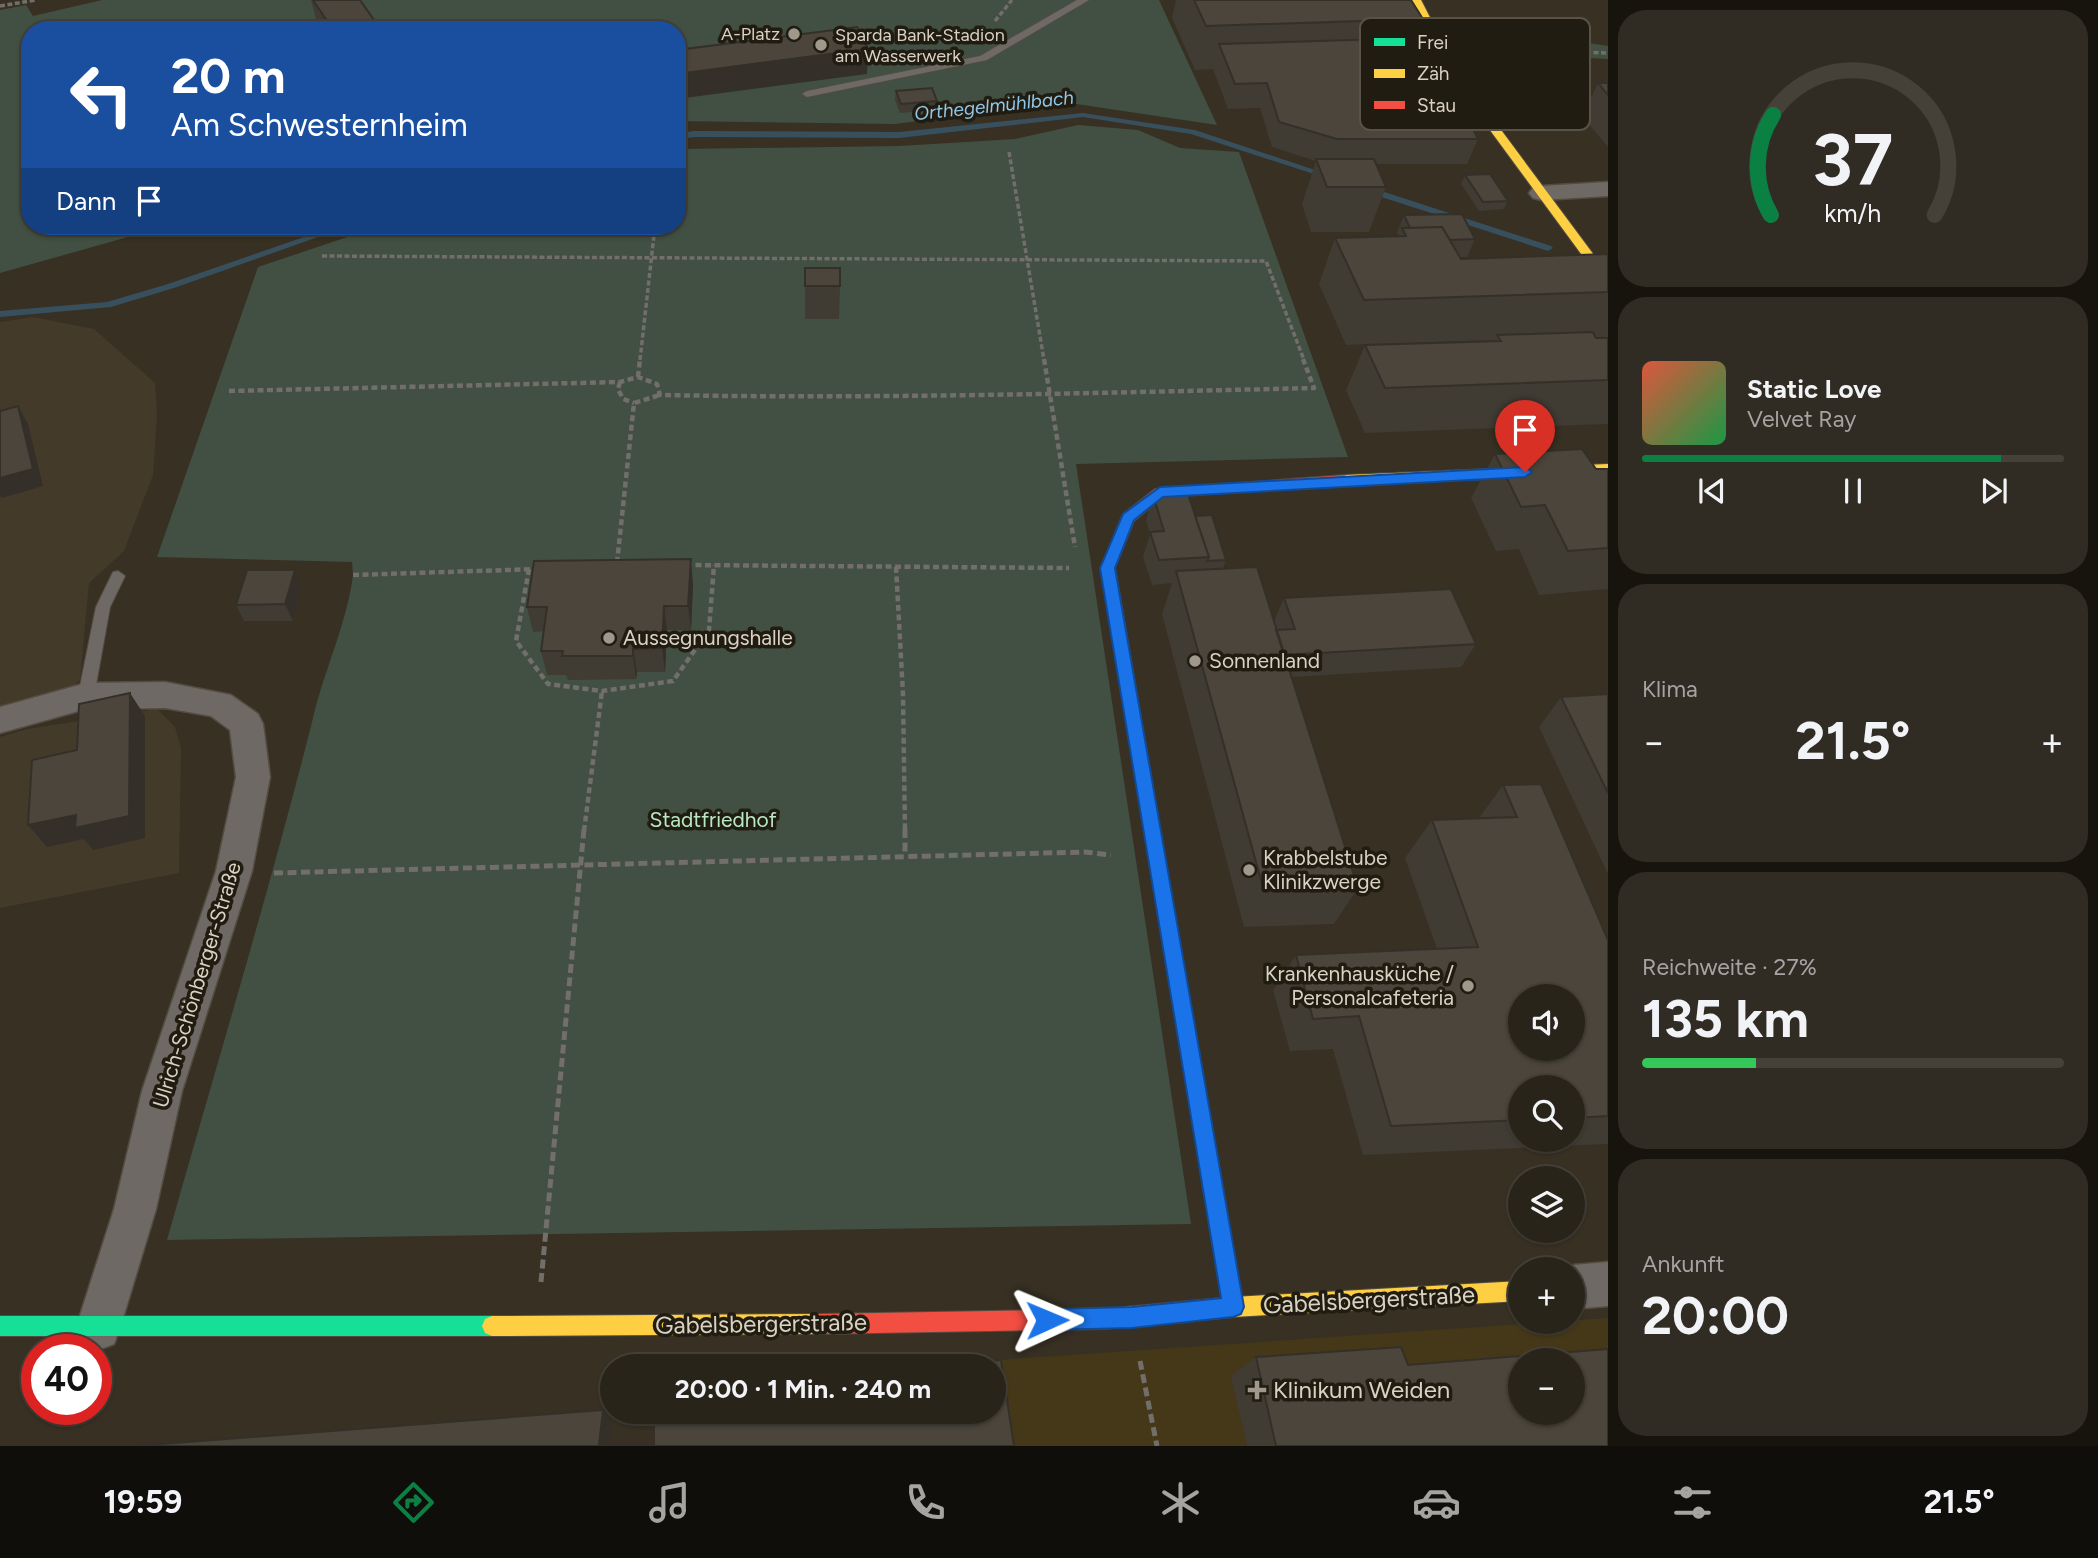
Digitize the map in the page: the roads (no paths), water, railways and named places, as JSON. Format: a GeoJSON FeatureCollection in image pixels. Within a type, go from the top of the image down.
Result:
{"type":"FeatureCollection","features":[{"type":"Feature","properties":{"kind":"street"},"geometry":{"type":"LineString","coordinates":[[1496,130],[1608,282]]}},
{"type":"Feature","properties":{"kind":"street"},"geometry":{"type":"LineString","coordinates":[[1541,192],[1608,189]]}},
{"type":"Feature","properties":{"kind":"street"},"geometry":{"type":"LineString","coordinates":[[1233,1307],[1108,568],[1128,517],[1160,492],[1414,476],[1608,469]]}},
{"type":"Feature","properties":{"kind":"street","name":"Ulrich-Schönberger-Straße"},"geometry":{"type":"LineString","coordinates":[[0,720],[86,696],[164,695],[219,704],[246,724],[253,777],[234,871],[162,1091],[135,1209],[98,1328]]}},
{"type":"Feature","properties":{"kind":"street"},"geometry":{"type":"LineString","coordinates":[[1585,1286],[1608,1284]]}},
{"type":"Feature","properties":{"kind":"street","name":"Gabelsbergerstraße"},"geometry":{"type":"LineString","coordinates":[[0,1326],[706,1326],[1132,1318],[1233,1307],[1508,1292]]}},
{"type":"Feature","properties":{"kind":"lane"},"geometry":{"type":"LineString","coordinates":[[807,94],[984,58],[1084,0]]}},
{"type":"Feature","properties":{"kind":"lane"},"geometry":{"type":"LineString","coordinates":[[86,696],[103,607],[118,576]]}},
{"type":"Feature","properties":{"kind":"waterway","name":"Orthegelmühlbach"},"geometry":{"type":"LineString","coordinates":[[686,135],[899,135],[1083,115],[1192,132],[1326,175]]}},
{"type":"Feature","properties":{"kind":"waterway","name":"Orthegelmühlbach"},"geometry":{"type":"LineString","coordinates":[[1369,190],[1548,248]]}},
{"type":"Feature","properties":{"kind":"waterway","name":"Orthegelmühlbach"},"geometry":{"type":"LineString","coordinates":[[0,314],[108,305],[318,235]]}},
{"type":"Feature","properties":{"kind":"place","name":"A-Platz"},"geometry":{"type":"Point","coordinates":[794,34]}},
{"type":"Feature","properties":{"kind":"place","name":"Sparda Bank-Stadion am Wasserwerk"},"geometry":{"type":"Point","coordinates":[821,45]}},
{"type":"Feature","properties":{"kind":"place","name":"Aussegnungshalle"},"geometry":{"type":"Point","coordinates":[609,638]}},
{"type":"Feature","properties":{"kind":"place","name":"Sonnenland"},"geometry":{"type":"Point","coordinates":[1195,661]}},
{"type":"Feature","properties":{"kind":"place","name":"Krabbelstube Klinikzwerge"},"geometry":{"type":"Point","coordinates":[1249,870]}},
{"type":"Feature","properties":{"kind":"place","name":"Krankenhausküche / Personalcafeteria"},"geometry":{"type":"Point","coordinates":[1468,986]}},
{"type":"Feature","properties":{"kind":"place","name":"Klinikum Weiden"},"geometry":{"type":"Point","coordinates":[1257,1390]}},
{"type":"Feature","properties":{"kind":"park label","name":"Stadtfriedhof"},"geometry":{"type":"Point","coordinates":[713,820]}}]}
